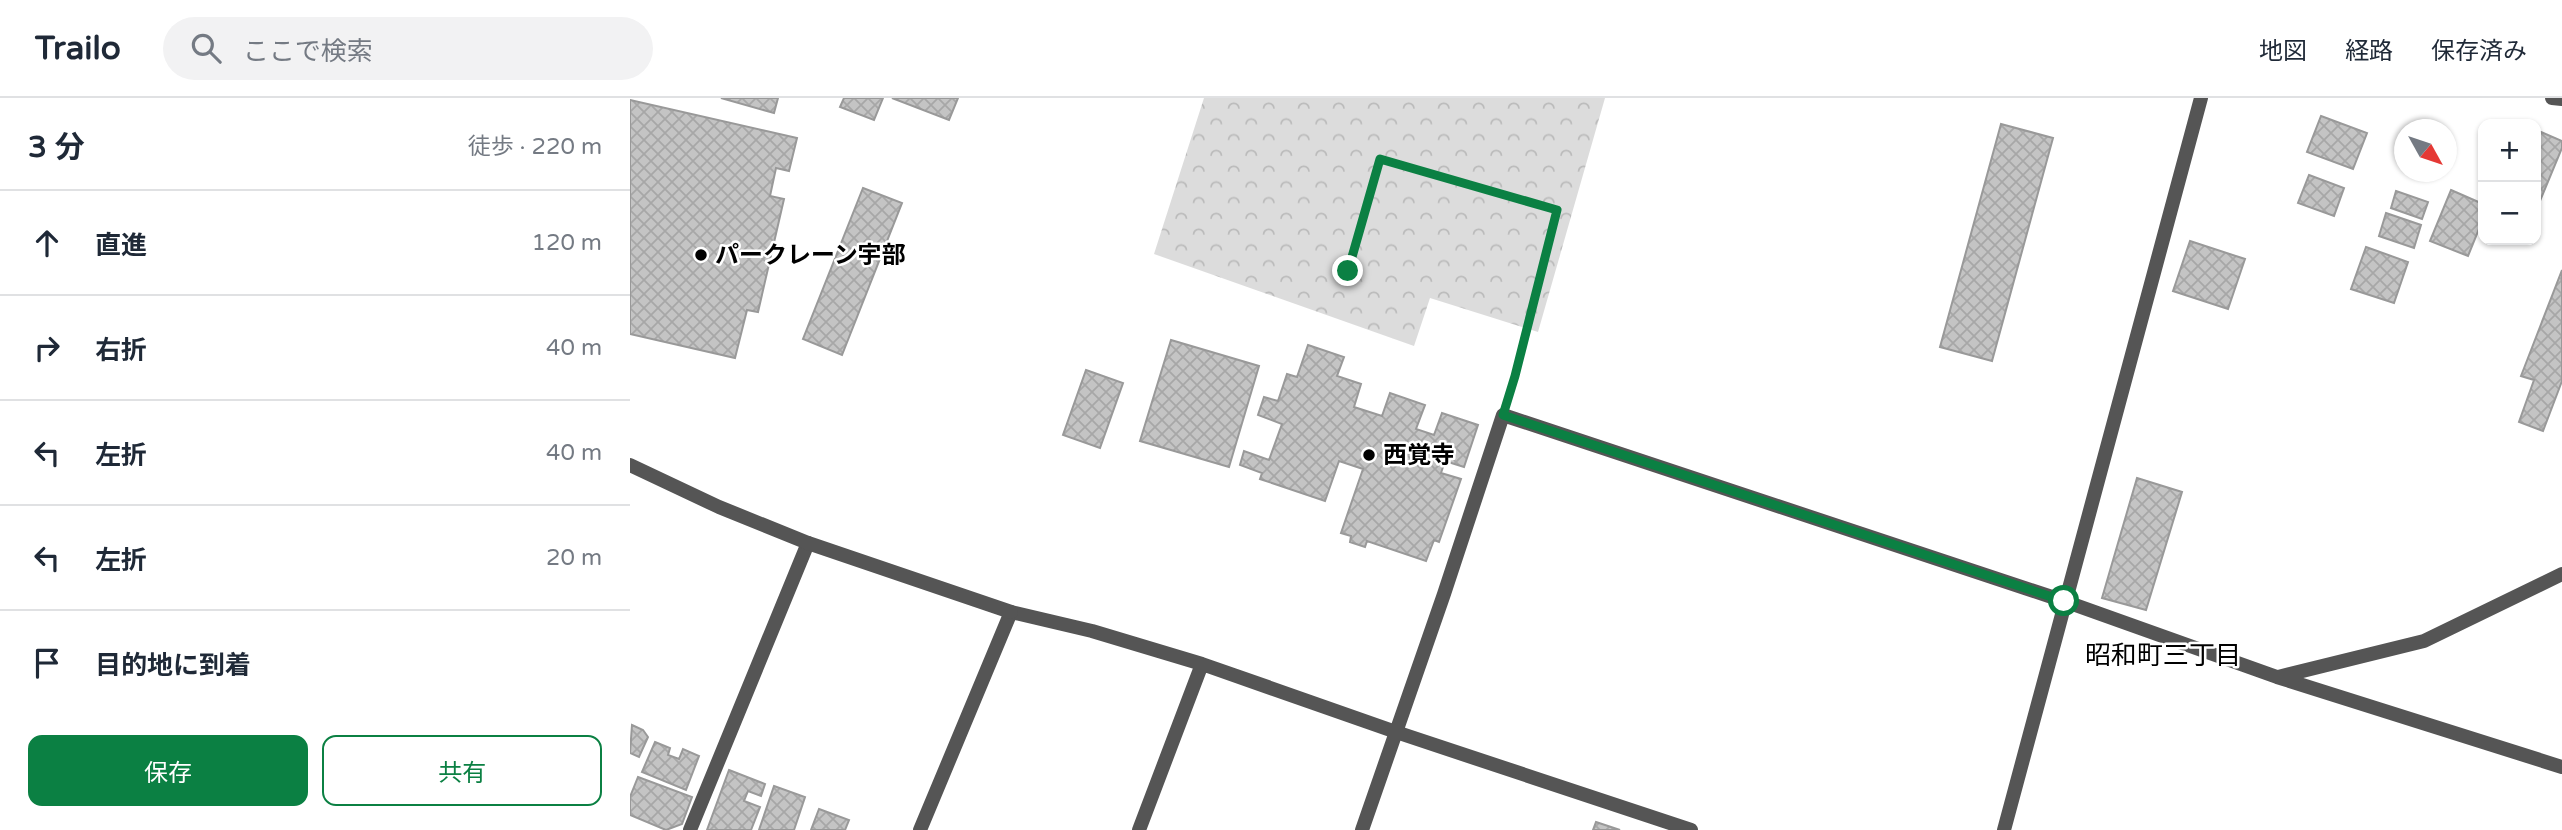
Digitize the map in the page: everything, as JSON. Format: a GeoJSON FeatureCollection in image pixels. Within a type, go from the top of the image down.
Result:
{"type":"FeatureCollection","features":[{"type":"Feature","properties":{"kind":"street"},"geometry":{"type":"LineString","coordinates":[[2004,830],[2201,98]]}},
{"type":"Feature","properties":{"kind":"street"},"geometry":{"type":"LineString","coordinates":[[2552,98],[2562,99]]}},
{"type":"Feature","properties":{"kind":"street"},"geometry":{"type":"LineString","coordinates":[[1362,830],[1503,415],[2064,601],[2277,677],[2562,767]]}},
{"type":"Feature","properties":{"kind":"street"},"geometry":{"type":"LineString","coordinates":[[630,465],[719,507],[808,543],[1011,612],[1092,631],[1202,664],[1691,830]]}},
{"type":"Feature","properties":{"kind":"street"},"geometry":{"type":"LineString","coordinates":[[690,830],[808,543]]}},
{"type":"Feature","properties":{"kind":"street"},"geometry":{"type":"LineString","coordinates":[[2277,677],[2424,641],[2562,574]]}},
{"type":"Feature","properties":{"kind":"street"},"geometry":{"type":"LineString","coordinates":[[920,830],[1011,612]]}},
{"type":"Feature","properties":{"kind":"street"},"geometry":{"type":"LineString","coordinates":[[1139,830],[1202,664]]}},
{"type":"Feature","properties":{"kind":"path"},"geometry":{"type":"LineString","coordinates":[[1348,271],[1380,159],[1557,210],[1503,415]]}},
{"type":"Feature","properties":{"kind":"green space"},"geometry":{"type":"Polygon","coordinates":[[[1204,98],[1605,98],[1538,332],[1430,298],[1414,346],[1154,254],[1204,98]]]}},
{"type":"Feature","properties":{"kind":"building"},"geometry":{"type":"Polygon","coordinates":[[[721,98],[778,98],[774,113],[721,98]]]}},
{"type":"Feature","properties":{"kind":"building"},"geometry":{"type":"Polygon","coordinates":[[[844,98],[883,98],[874,120],[840,107],[844,98]]]}},
{"type":"Feature","properties":{"kind":"building"},"geometry":{"type":"Polygon","coordinates":[[[892,98],[958,98],[949,120],[892,98]]]}},
{"type":"Feature","properties":{"kind":"building","name":"パークレーン宇部"},"geometry":{"type":"Polygon","coordinates":[[[630,100],[797,138],[789,171],[776,168],[770,196],[784,199],[758,312],[747,310],[735,358],[630,334],[630,100]]]}},
{"type":"Feature","properties":{"kind":"building"},"geometry":{"type":"Polygon","coordinates":[[[2321,116],[2367,133],[2353,169],[2307,152],[2321,116]]]}},
{"type":"Feature","properties":{"kind":"building"},"geometry":{"type":"Polygon","coordinates":[[[2001,124],[2053,138],[1992,361],[1940,347],[2001,124]]]}},
{"type":"Feature","properties":{"kind":"building"},"geometry":{"type":"Polygon","coordinates":[[[2541,132],[2562,141],[2562,148],[2541,198],[2541,132]]]}},
{"type":"Feature","properties":{"kind":"building"},"geometry":{"type":"Polygon","coordinates":[[[2309,175],[2344,188],[2334,216],[2298,203],[2309,175]]]}},
{"type":"Feature","properties":{"kind":"building"},"geometry":{"type":"Polygon","coordinates":[[[863,188],[902,203],[842,355],[803,339],[863,188]]]}},
{"type":"Feature","properties":{"kind":"building"},"geometry":{"type":"Polygon","coordinates":[[[2451,190],[2478,202],[2478,231],[2468,256],[2430,241],[2451,190]]]}},
{"type":"Feature","properties":{"kind":"building"},"geometry":{"type":"Polygon","coordinates":[[[2396,191],[2428,202],[2422,219],[2391,208],[2396,191]]]}},
{"type":"Feature","properties":{"kind":"building"},"geometry":{"type":"Polygon","coordinates":[[[2386,213],[2421,225],[2414,248],[2379,236],[2386,213]]]}},
{"type":"Feature","properties":{"kind":"building"},"geometry":{"type":"Polygon","coordinates":[[[2190,241],[2245,259],[2228,309],[2173,291],[2190,241]]]}},
{"type":"Feature","properties":{"kind":"building"},"geometry":{"type":"Polygon","coordinates":[[[2366,247],[2408,262],[2394,303],[2351,289],[2366,247]]]}},
{"type":"Feature","properties":{"kind":"building"},"geometry":{"type":"Polygon","coordinates":[[[2562,270],[2562,381],[2543,431],[2519,422],[2534,380],[2521,376],[2562,270]]]}},
{"type":"Feature","properties":{"kind":"building"},"geometry":{"type":"Polygon","coordinates":[[[1171,340],[1259,366],[1229,467],[1140,441],[1171,340]]]}},
{"type":"Feature","properties":{"kind":"building","name":"西覚寺"},"geometry":{"type":"Polygon","coordinates":[[[1308,345],[1344,357],[1337,376],[1361,384],[1354,407],[1382,416],[1390,393],[1425,405],[1416,429],[1434,435],[1442,413],[1478,425],[1464,467],[1445,461],[1441,473],[1461,479],[1439,542],[1434,540],[1426,561],[1367,541],[1365,547],[1350,542],[1351,536],[1341,533],[1363,469],[1339,461],[1325,501],[1260,479],[1262,473],[1240,465],[1244,451],[1269,460],[1282,424],[1258,415],[1264,397],[1278,401],[1287,374],[1297,377],[1308,345]]]}},
{"type":"Feature","properties":{"kind":"building"},"geometry":{"type":"Polygon","coordinates":[[[1086,370],[1123,383],[1100,448],[1063,435],[1086,370]]]}},
{"type":"Feature","properties":{"kind":"building"},"geometry":{"type":"Polygon","coordinates":[[[2137,478],[2182,492],[2146,610],[2102,598],[2137,478]]]}},
{"type":"Feature","properties":{"kind":"building"},"geometry":{"type":"Polygon","coordinates":[[[632,725],[643,730],[648,737],[639,757],[630,753],[632,725]]]}},
{"type":"Feature","properties":{"kind":"building"},"geometry":{"type":"Polygon","coordinates":[[[655,742],[670,748],[668,755],[679,759],[683,749],[699,756],[686,790],[642,772],[655,742]]]}},
{"type":"Feature","properties":{"kind":"building"},"geometry":{"type":"Polygon","coordinates":[[[729,770],[765,784],[761,796],[748,791],[744,801],[760,807],[751,830],[707,830],[729,770]]]}},
{"type":"Feature","properties":{"kind":"building"},"geometry":{"type":"Polygon","coordinates":[[[638,777],[692,797],[682,824],[666,830],[630,815],[630,797],[638,777]]]}},
{"type":"Feature","properties":{"kind":"building"},"geometry":{"type":"Polygon","coordinates":[[[774,786],[805,797],[794,830],[759,830],[774,786]]]}},
{"type":"Feature","properties":{"kind":"building"},"geometry":{"type":"Polygon","coordinates":[[[819,809],[849,820],[845,830],[811,830],[819,809]]]}},
{"type":"Feature","properties":{"kind":"building"},"geometry":{"type":"Polygon","coordinates":[[[1596,822],[1620,830],[1593,830],[1596,822]]]}},
{"type":"Feature","properties":{"kind":"place","name":"パークレーン宇部"},"geometry":{"type":"Point","coordinates":[701,255]}},
{"type":"Feature","properties":{"kind":"place","name":"西覚寺"},"geometry":{"type":"Point","coordinates":[1369,455]}},
{"type":"Feature","properties":{"kind":"district","name":"昭和町三丁目"},"geometry":{"type":"Point","coordinates":[2163,655]}},
{"type":"Feature","properties":{"kind":"route"},"geometry":{"type":"LineString","coordinates":[[1348,271],[1380,159],[1557,210],[1503,415],[2064,601]]}}]}
